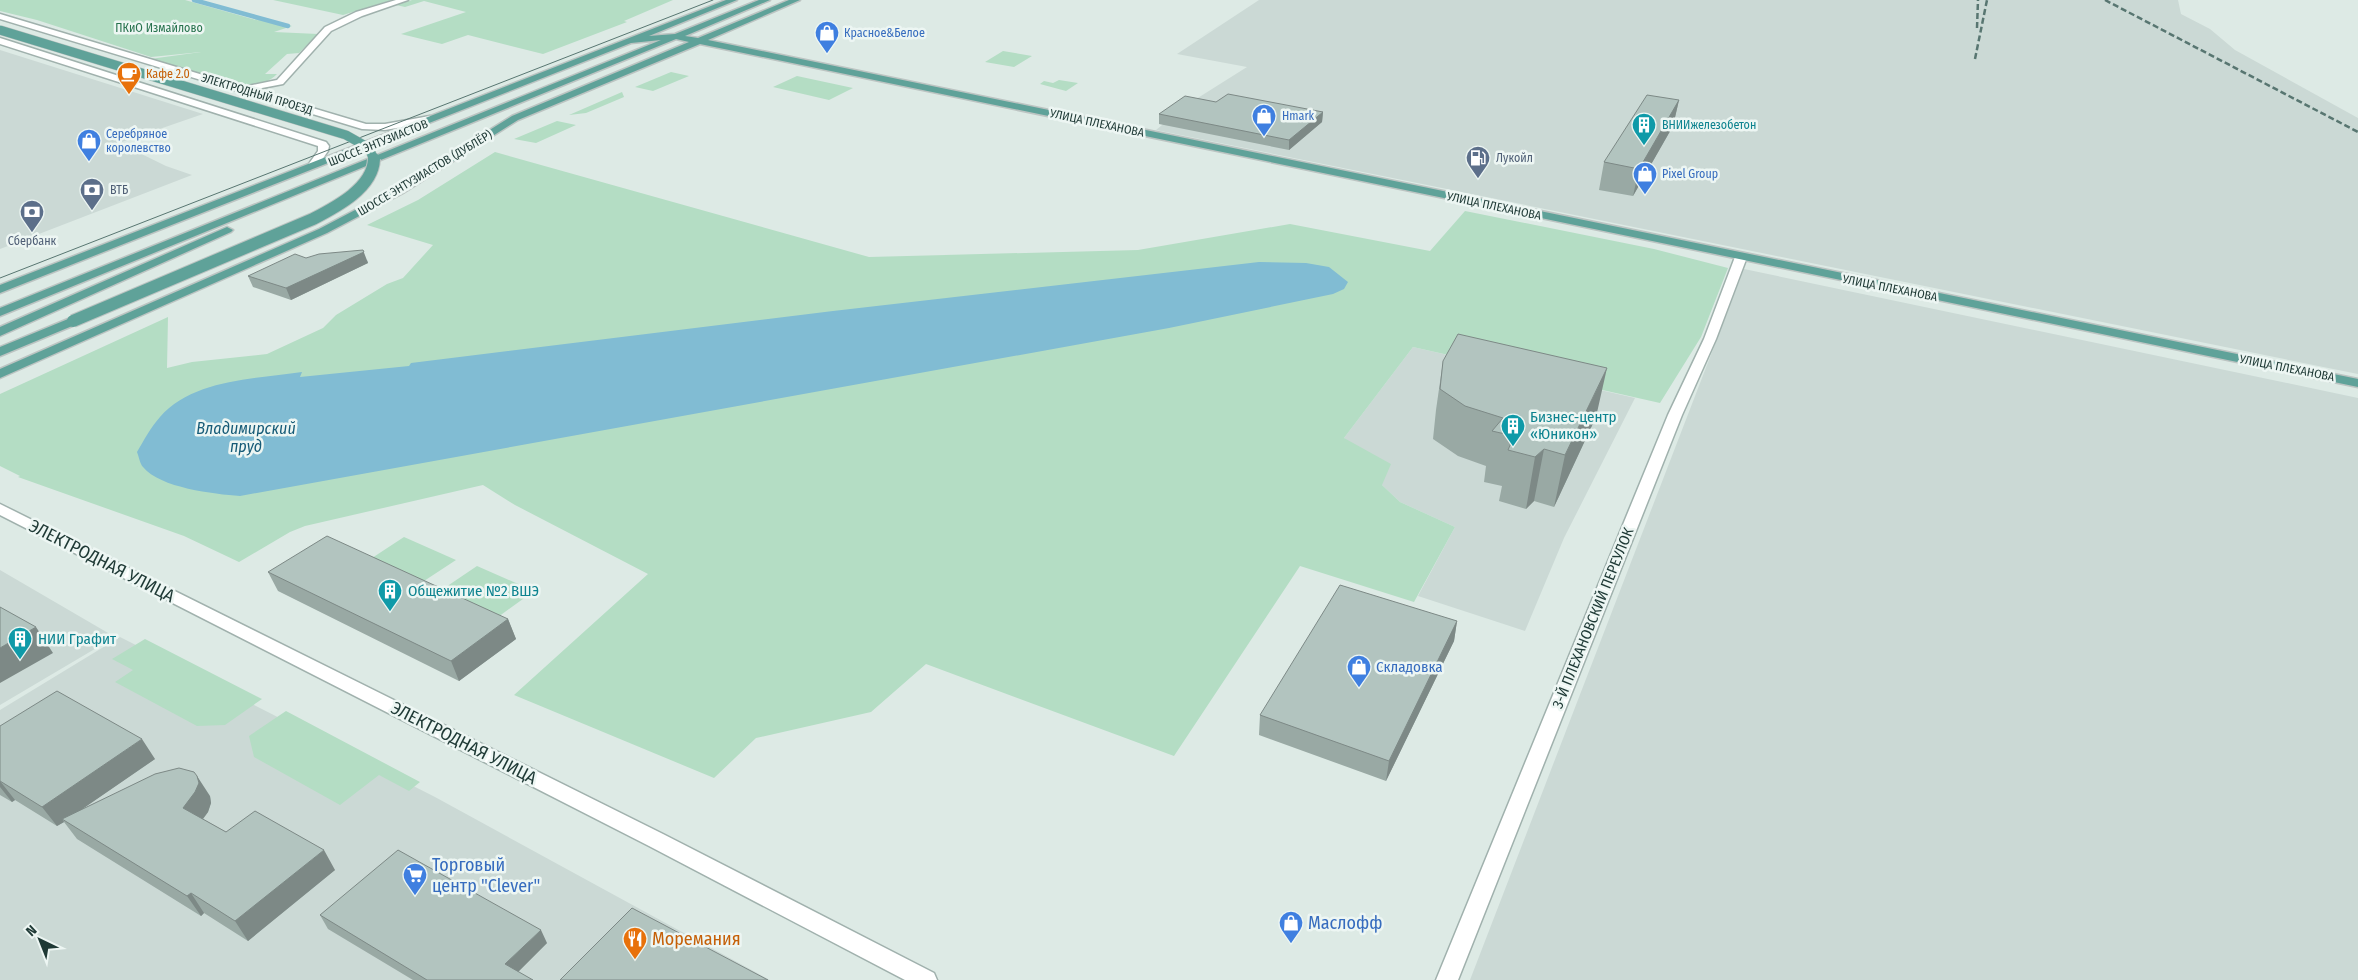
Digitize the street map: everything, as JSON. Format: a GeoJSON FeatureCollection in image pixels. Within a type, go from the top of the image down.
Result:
{"type":"FeatureCollection","features":[{"type":"Feature","properties":{"kind":"main road","name":"ШОССЕ ЭНТУЗИАСТОВ"},"geometry":{"type":"LineString","coordinates":[[0,288],[733,0]]}},
{"type":"Feature","properties":{"kind":"main road","name":"ШОССЕ ЭНТУЗИАСТОВ"},"geometry":{"type":"LineString","coordinates":[[0,312],[766,0]]}},
{"type":"Feature","properties":{"kind":"main road","name":"ШОССЕ ЭНТУЗИАСТОВ (ДУБЛЁР)"},"geometry":{"type":"LineString","coordinates":[[0,374],[323,231],[374,206],[425,176],[476,140],[515,118],[796,0]]}},
{"type":"Feature","properties":{"kind":"main road"},"geometry":{"type":"LineString","coordinates":[[660,56],[691,48],[722,45],[720,36],[728,28]]}},
{"type":"Feature","properties":{"kind":"main road"},"geometry":{"type":"LineString","coordinates":[[0,30],[335,132],[358,140],[370,149],[374,158],[373,169],[365,181],[334,207],[290,228],[0,352]]}},
{"type":"Feature","properties":{"kind":"main road"},"geometry":{"type":"LineString","coordinates":[[676,36],[718,32]]}},
{"type":"Feature","properties":{"kind":"main road","name":"УЛИЦА ПЛЕХАНОВА"},"geometry":{"type":"LineString","coordinates":[[629,41],[676,36],[697,40],[2358,383]]}},
{"type":"Feature","properties":{"kind":"main road"},"geometry":{"type":"LineString","coordinates":[[0,332],[252,219],[360,165]]}},
{"type":"Feature","properties":{"kind":"street"},"geometry":{"type":"LineString","coordinates":[[236,88],[255,88],[280,82],[328,29],[360,14],[404,0]]}},
{"type":"Feature","properties":{"kind":"street","name":"ЭЛЕКТРОДНЫЙ ПРОЕЗД"},"geometry":{"type":"LineString","coordinates":[[0,16],[365,127],[385,127],[430,119]]}},
{"type":"Feature","properties":{"kind":"street","name":"ЭЛЕКТРОДНЫЙ ПРОЕЗД"},"geometry":{"type":"LineString","coordinates":[[0,41],[322,144],[324,146],[323,152],[313,165]]}},
{"type":"Feature","properties":{"kind":"street"},"geometry":{"type":"LineString","coordinates":[[61,61],[62,58],[73,52],[104,48]]}},
{"type":"Feature","properties":{"kind":"street","name":"3-Й ПЛЕХАНОВСКИЙ ПЕРЕУЛОК"},"geometry":{"type":"LineString","coordinates":[[1447,980],[1675,415],[1710,339],[1741,257]]}},
{"type":"Feature","properties":{"kind":"street","name":"ЭЛЕКТРОДНАЯ УЛИЦА"},"geometry":{"type":"LineString","coordinates":[[0,509],[656,840],[926,980]]}},
{"type":"Feature","properties":{"kind":"shaded area"},"geometry":{"type":"Polygon","coordinates":[[[1259,0],[2178,0],[2181,14],[2210,29],[2235,50],[2358,118],[2358,374],[1156,130],[1185,106],[1247,67],[1177,54],[1259,0]]]}},
{"type":"Feature","properties":{"kind":"shaded area"},"geometry":{"type":"Polygon","coordinates":[[[0,50],[203,114],[119,143],[166,166],[192,175],[0,249],[0,50]]]}},
{"type":"Feature","properties":{"kind":"shaded area"},"geometry":{"type":"Polygon","coordinates":[[[1744,269],[2358,398],[2358,980],[1470,980],[1744,269]]]}},
{"type":"Feature","properties":{"kind":"shaded area"},"geometry":{"type":"Polygon","coordinates":[[[1413,347],[1635,398],[1564,538],[1525,631],[1418,596],[1455,527],[1400,502],[1382,485],[1344,438],[1413,347]]]}},
{"type":"Feature","properties":{"kind":"shaded area"},"geometry":{"type":"Polygon","coordinates":[[[0,570],[115,637],[0,705],[0,570]]]}},
{"type":"Feature","properties":{"kind":"shaded area"},"geometry":{"type":"Polygon","coordinates":[[[120,637],[435,797],[770,980],[0,980],[0,710],[120,637]]]}},
{"type":"Feature","properties":{"kind":"green space","name":"ПКиО Измайлово"},"geometry":{"type":"Polygon","coordinates":[[[0,0],[185,0],[260,21],[247,16],[251,15],[292,26],[274,32],[318,34],[299,53],[287,54],[265,74],[277,74],[268,81],[252,85],[235,85],[150,59],[201,52],[151,57],[37,20],[0,11],[0,0]]]}},
{"type":"Feature","properties":{"kind":"green space"},"geometry":{"type":"Polygon","coordinates":[[[273,0],[392,0],[343,15],[273,0]]]}},
{"type":"Feature","properties":{"kind":"green space"},"geometry":{"type":"Polygon","coordinates":[[[412,0],[673,0],[624,21],[627,22],[543,54],[468,35],[442,44],[401,34],[466,12],[424,1],[405,7],[396,5],[412,0]]]}},
{"type":"Feature","properties":{"kind":"green space"},"geometry":{"type":"Polygon","coordinates":[[[1003,51],[1032,56],[1014,67],[985,62],[1003,51]]]}},
{"type":"Feature","properties":{"kind":"green space"},"geometry":{"type":"Polygon","coordinates":[[[671,72],[689,76],[653,91],[635,87],[671,72]]]}},
{"type":"Feature","properties":{"kind":"green space"},"geometry":{"type":"Polygon","coordinates":[[[797,76],[853,88],[829,100],[773,87],[797,76]]]}},
{"type":"Feature","properties":{"kind":"green space"},"geometry":{"type":"Polygon","coordinates":[[[1059,80],[1078,83],[1066,91],[1040,84],[1044,81],[1053,83],[1059,80]]]}},
{"type":"Feature","properties":{"kind":"green space"},"geometry":{"type":"Polygon","coordinates":[[[622,92],[624,97],[586,113],[569,115],[622,92]]]}},
{"type":"Feature","properties":{"kind":"green space"},"geometry":{"type":"Polygon","coordinates":[[[557,121],[576,125],[536,143],[514,139],[557,121]]]}},
{"type":"Feature","properties":{"kind":"green space"},"geometry":{"type":"Polygon","coordinates":[[[495,152],[869,257],[1138,250],[1290,224],[1430,251],[1465,211],[1654,249],[1728,268],[1701,337],[1660,403],[1413,347],[1344,438],[1391,464],[1382,485],[1400,502],[1455,527],[1414,602],[1300,566],[1174,756],[926,664],[871,712],[756,738],[714,778],[514,695],[648,574],[515,505],[483,485],[305,526],[290,532],[239,562],[184,536],[18,477],[20,476],[0,466],[0,394],[168,317],[167,368],[192,362],[267,354],[323,328],[336,315],[387,284],[403,278],[433,245],[367,225],[418,200],[495,152]]]}},
{"type":"Feature","properties":{"kind":"green space"},"geometry":{"type":"Polygon","coordinates":[[[404,537],[456,560],[424,581],[372,558],[404,537]]]}},
{"type":"Feature","properties":{"kind":"green space"},"geometry":{"type":"Polygon","coordinates":[[[477,566],[534,591],[498,617],[440,591],[477,566]]]}},
{"type":"Feature","properties":{"kind":"green space"},"geometry":{"type":"Polygon","coordinates":[[[145,639],[262,699],[225,725],[197,726],[115,682],[133,670],[112,659],[145,639]]]}},
{"type":"Feature","properties":{"kind":"green space"},"geometry":{"type":"Polygon","coordinates":[[[286,711],[420,782],[409,791],[379,775],[340,805],[254,757],[249,736],[286,711]]]}},
{"type":"Feature","properties":{"kind":"water","name":"Владимирский пруд"},"geometry":{"type":"Polygon","coordinates":[[[1259,262],[1306,263],[1329,267],[1348,282],[1344,289],[1333,294],[1169,328],[240,496],[188,489],[162,480],[143,467],[137,452],[160,417],[174,404],[207,388],[246,379],[302,372],[300,377],[409,366],[411,363],[833,311],[1259,262]]]}},
{"type":"Feature","properties":{"kind":"building","name":"Hmark"},"geometry":{"type":"Polygon","coordinates":[[[1228,94],[1323,112],[1289,140],[1159,114],[1185,96],[1216,102],[1228,94]]]}},
{"type":"Feature","properties":{"kind":"building"},"geometry":{"type":"Polygon","coordinates":[[[1647,95],[1679,100],[1639,169],[1604,162],[1647,95]]]}},
{"type":"Feature","properties":{"kind":"building"},"geometry":{"type":"Polygon","coordinates":[[[363,250],[364,252],[286,288],[248,276],[295,254],[306,258],[319,254],[363,250]]]}},
{"type":"Feature","properties":{"kind":"building"},"geometry":{"type":"Polygon","coordinates":[[[1458,334],[1607,368],[1565,455],[1544,449],[1535,457],[1508,450],[1514,436],[1492,431],[1503,418],[1465,406],[1440,389],[1443,361],[1458,334]]]}},
{"type":"Feature","properties":{"kind":"building","name":"Общежитие №2 ВШЭ"},"geometry":{"type":"Polygon","coordinates":[[[327,536],[508,619],[451,661],[268,572],[327,536]]]}},
{"type":"Feature","properties":{"kind":"building","name":"Складовка"},"geometry":{"type":"Polygon","coordinates":[[[1340,585],[1457,621],[1389,761],[1260,715],[1340,585]]]}},
{"type":"Feature","properties":{"kind":"building"},"geometry":{"type":"Polygon","coordinates":[[[0,607],[36,627],[0,648],[0,607]]]}},
{"type":"Feature","properties":{"kind":"building"},"geometry":{"type":"Polygon","coordinates":[[[57,691],[142,739],[42,807],[0,781],[0,726],[57,691]]]}},
{"type":"Feature","properties":{"kind":"building"},"geometry":{"type":"Polygon","coordinates":[[[179,768],[194,772],[199,783],[183,808],[226,832],[255,811],[324,850],[235,921],[191,893],[187,896],[62,819],[155,774],[179,768]]]}},
{"type":"Feature","properties":{"kind":"building","name":"Торговый центр \"Clever\""},"geometry":{"type":"Polygon","coordinates":[[[398,850],[541,930],[505,964],[533,980],[427,980],[320,915],[398,850]]]}},
{"type":"Feature","properties":{"kind":"building"},"geometry":{"type":"Polygon","coordinates":[[[632,908],[768,980],[560,980],[632,908]]]}},
{"type":"Feature","properties":{"kind":"waterway"},"geometry":{"type":"LineString","coordinates":[[194,0],[288,26]]}},
{"type":"Feature","properties":{"kind":"tram line"},"geometry":{"type":"LineString","coordinates":[[0,278],[713,0]]}},
{"type":"Feature","properties":{"kind":"railway"},"geometry":{"type":"LineString","coordinates":[[1977,28],[1978,0]]}},
{"type":"Feature","properties":{"kind":"railway"},"geometry":{"type":"LineString","coordinates":[[1975,59],[1987,0]]}},
{"type":"Feature","properties":{"kind":"railway"},"geometry":{"type":"LineString","coordinates":[[2105,0],[2358,132]]}},
{"type":"Feature","properties":{"kind":"place","name":"Красное&Белое"},"geometry":{"type":"Point","coordinates":[827,54]}},
{"type":"Feature","properties":{"kind":"place","name":"Кафе 2.0"},"geometry":{"type":"Point","coordinates":[129,95]}},
{"type":"Feature","properties":{"kind":"place","name":"Hmark"},"geometry":{"type":"Point","coordinates":[1264,137]}},
{"type":"Feature","properties":{"kind":"place","name":"ВНИИжелезобетон"},"geometry":{"type":"Point","coordinates":[1644,146]}},
{"type":"Feature","properties":{"kind":"place","name":"Серебряное королевство"},"geometry":{"type":"Point","coordinates":[89,162]}},
{"type":"Feature","properties":{"kind":"place","name":"Лукойл"},"geometry":{"type":"Point","coordinates":[1478,179]}},
{"type":"Feature","properties":{"kind":"place","name":"Pixel Group"},"geometry":{"type":"Point","coordinates":[1645,195]}},
{"type":"Feature","properties":{"kind":"place","name":"ВТБ"},"geometry":{"type":"Point","coordinates":[92,211]}},
{"type":"Feature","properties":{"kind":"place","name":"Сбербанк"},"geometry":{"type":"Point","coordinates":[32,233]}},
{"type":"Feature","properties":{"kind":"place","name":"Бизнес-центр «Юникон»"},"geometry":{"type":"Point","coordinates":[1513,447]}},
{"type":"Feature","properties":{"kind":"place","name":"Общежитие №2 ВШЭ"},"geometry":{"type":"Point","coordinates":[390,612]}},
{"type":"Feature","properties":{"kind":"place","name":"НИИ Графит"},"geometry":{"type":"Point","coordinates":[20,660]}},
{"type":"Feature","properties":{"kind":"place","name":"Складовка"},"geometry":{"type":"Point","coordinates":[1359,688]}},
{"type":"Feature","properties":{"kind":"place","name":"Торговый центр \"Clever\""},"geometry":{"type":"Point","coordinates":[415,896]}},
{"type":"Feature","properties":{"kind":"place","name":"Маслофф"},"geometry":{"type":"Point","coordinates":[1291,944]}},
{"type":"Feature","properties":{"kind":"place","name":"Моремания"},"geometry":{"type":"Point","coordinates":[635,960]}}]}
